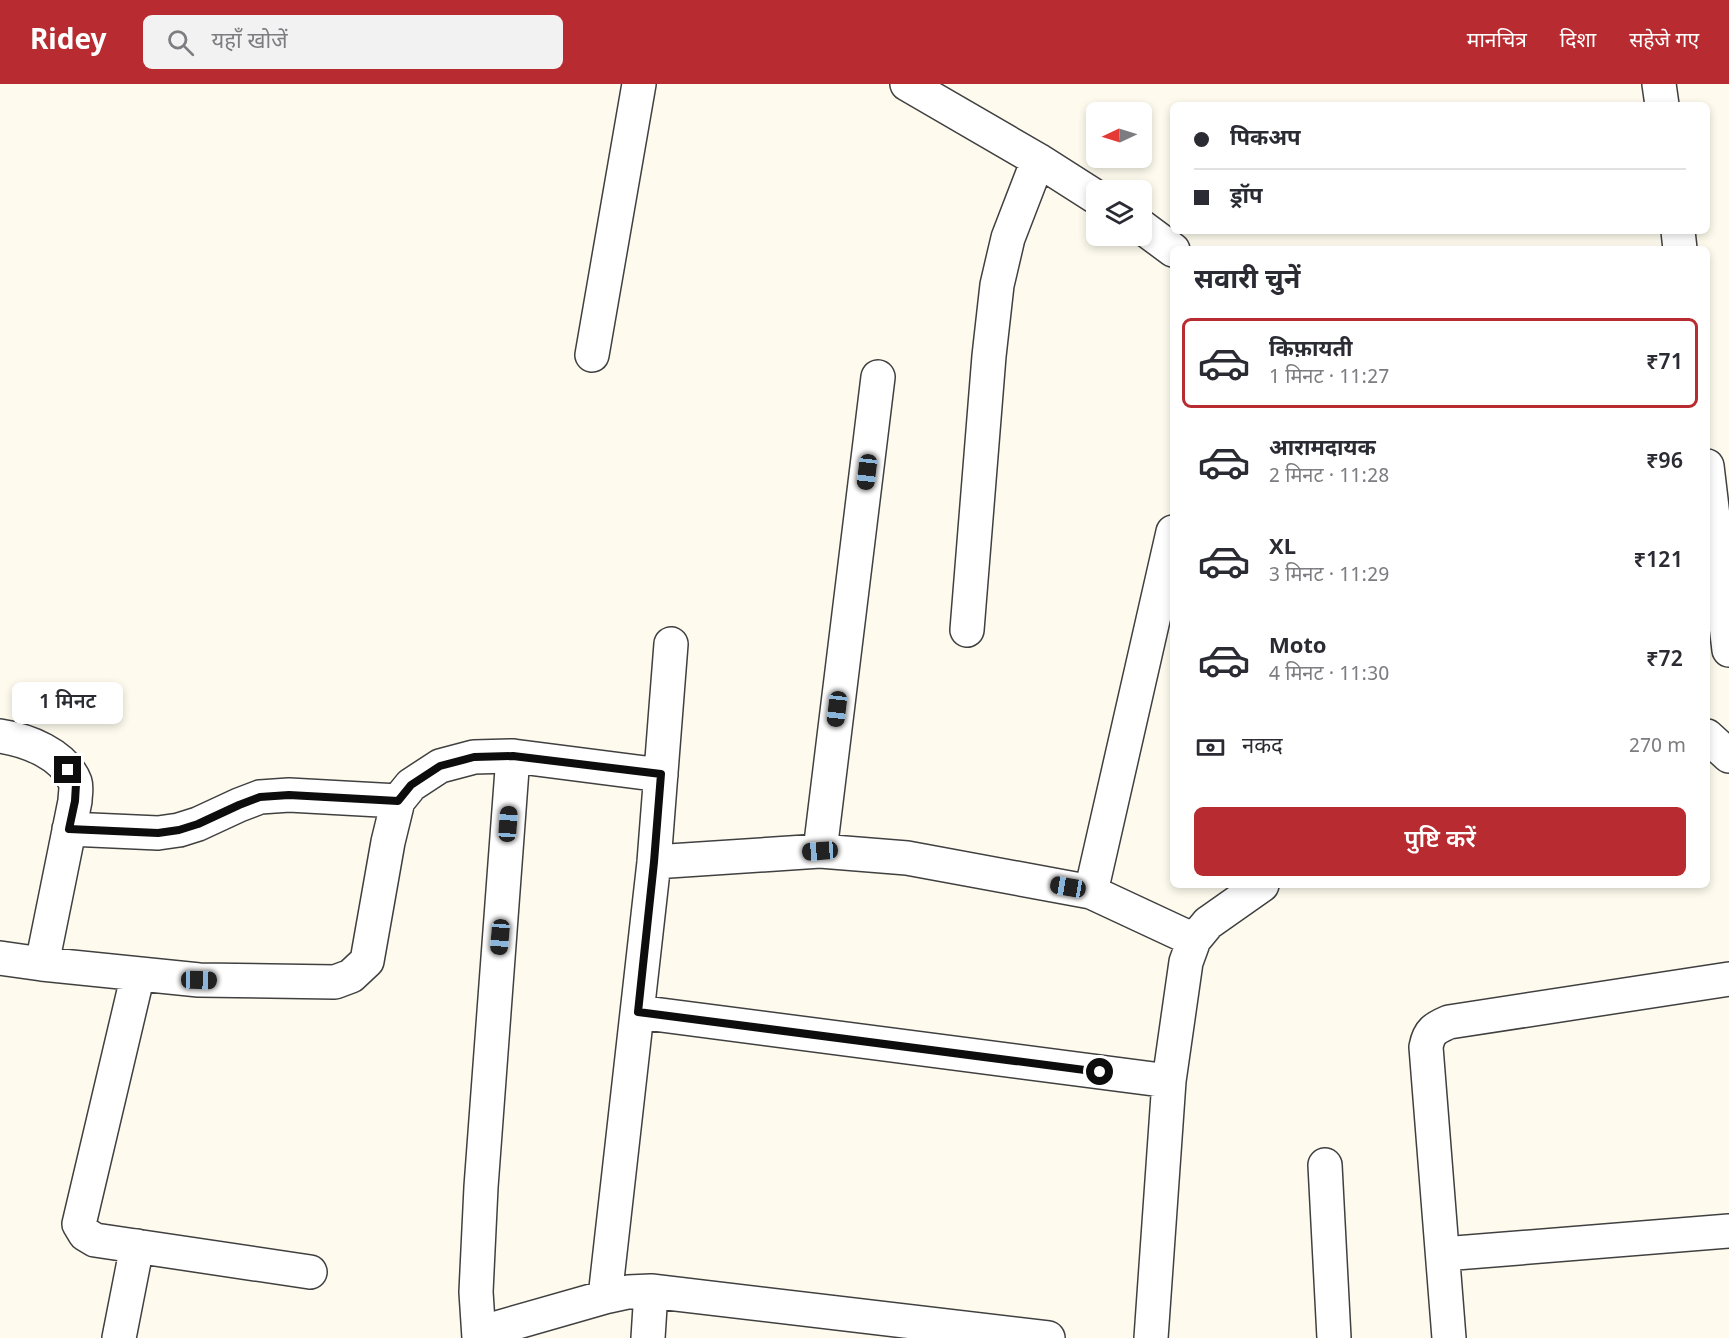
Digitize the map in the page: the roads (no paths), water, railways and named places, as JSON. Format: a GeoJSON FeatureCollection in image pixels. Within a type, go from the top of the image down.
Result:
{"type":"FeatureCollection","features":[{"type":"Feature","properties":{"kind":"street"},"geometry":{"type":"LineString","coordinates":[[592,355],[639,84]]}},
{"type":"Feature","properties":{"kind":"street"},"geometry":{"type":"LineString","coordinates":[[907,84],[1086,191]]}},
{"type":"Feature","properties":{"kind":"street"},"geometry":{"type":"LineString","coordinates":[[1659,84],[1662,102]]}},
{"type":"Feature","properties":{"kind":"street"},"geometry":{"type":"LineString","coordinates":[[967,630],[989,356],[997,285],[1008,238],[1038,160]]}},
{"type":"Feature","properties":{"kind":"street"},"geometry":{"type":"LineString","coordinates":[[1152,234],[1170,248]]}},
{"type":"Feature","properties":{"kind":"street"},"geometry":{"type":"LineString","coordinates":[[820,851],[878,377]]}},
{"type":"Feature","properties":{"kind":"street"},"geometry":{"type":"LineString","coordinates":[[1710,489],[1729,637]]}},
{"type":"Feature","properties":{"kind":"street"},"geometry":{"type":"LineString","coordinates":[[1091,892],[1170,545]]}},
{"type":"Feature","properties":{"kind":"street"},"geometry":{"type":"LineString","coordinates":[[605,1297],[654,862],[671,644]]}},
{"type":"Feature","properties":{"kind":"street"},"geometry":{"type":"LineString","coordinates":[[0,736],[14,738],[46,750],[68,770],[76,784],[75,801],[42,964]]}},
{"type":"Feature","properties":{"kind":"street"},"geometry":{"type":"LineString","coordinates":[[1710,739],[1729,756]]}},
{"type":"Feature","properties":{"kind":"street"},"geometry":{"type":"LineString","coordinates":[[0,958],[199,980],[335,982],[351,976],[367,961],[388,842],[398,801],[411,785],[440,766],[474,757],[513,756],[661,774]]}},
{"type":"Feature","properties":{"kind":"street"},"geometry":{"type":"LineString","coordinates":[[513,756],[481,1187],[476,1292],[480,1338],[493,1329],[605,1297],[628,1292],[651,1291],[1048,1338]]}},
{"type":"Feature","properties":{"kind":"street"},"geometry":{"type":"LineString","coordinates":[[69,829],[158,833],[179,830],[260,797],[289,795],[398,801]]}},
{"type":"Feature","properties":{"kind":"street"},"geometry":{"type":"LineString","coordinates":[[654,862],[820,851],[907,858],[1091,892],[1194,940]]}},
{"type":"Feature","properties":{"kind":"street"},"geometry":{"type":"LineString","coordinates":[[1152,1338],[1169,1081],[1186,962],[1194,940],[1208,923],[1258,888]]}},
{"type":"Feature","properties":{"kind":"street"},"geometry":{"type":"LineString","coordinates":[[138,974],[79,1224],[85,1234],[95,1240],[310,1272]]}},
{"type":"Feature","properties":{"kind":"street"},"geometry":{"type":"LineString","coordinates":[[1449,1338],[1426,1047],[1428,1036],[1436,1028],[1449,1022],[1729,979]]}},
{"type":"Feature","properties":{"kind":"street"},"geometry":{"type":"LineString","coordinates":[[638,1012],[1169,1081]]}},
{"type":"Feature","properties":{"kind":"street"},"geometry":{"type":"LineString","coordinates":[[1325,1166],[1334,1338]]}},
{"type":"Feature","properties":{"kind":"street"},"geometry":{"type":"LineString","coordinates":[[1443,1254],[1729,1231]]}},
{"type":"Feature","properties":{"kind":"street"},"geometry":{"type":"LineString","coordinates":[[119,1338],[137,1246]]}},
{"type":"Feature","properties":{"kind":"street"},"geometry":{"type":"LineString","coordinates":[[648,1338],[651,1291]]}}]}
